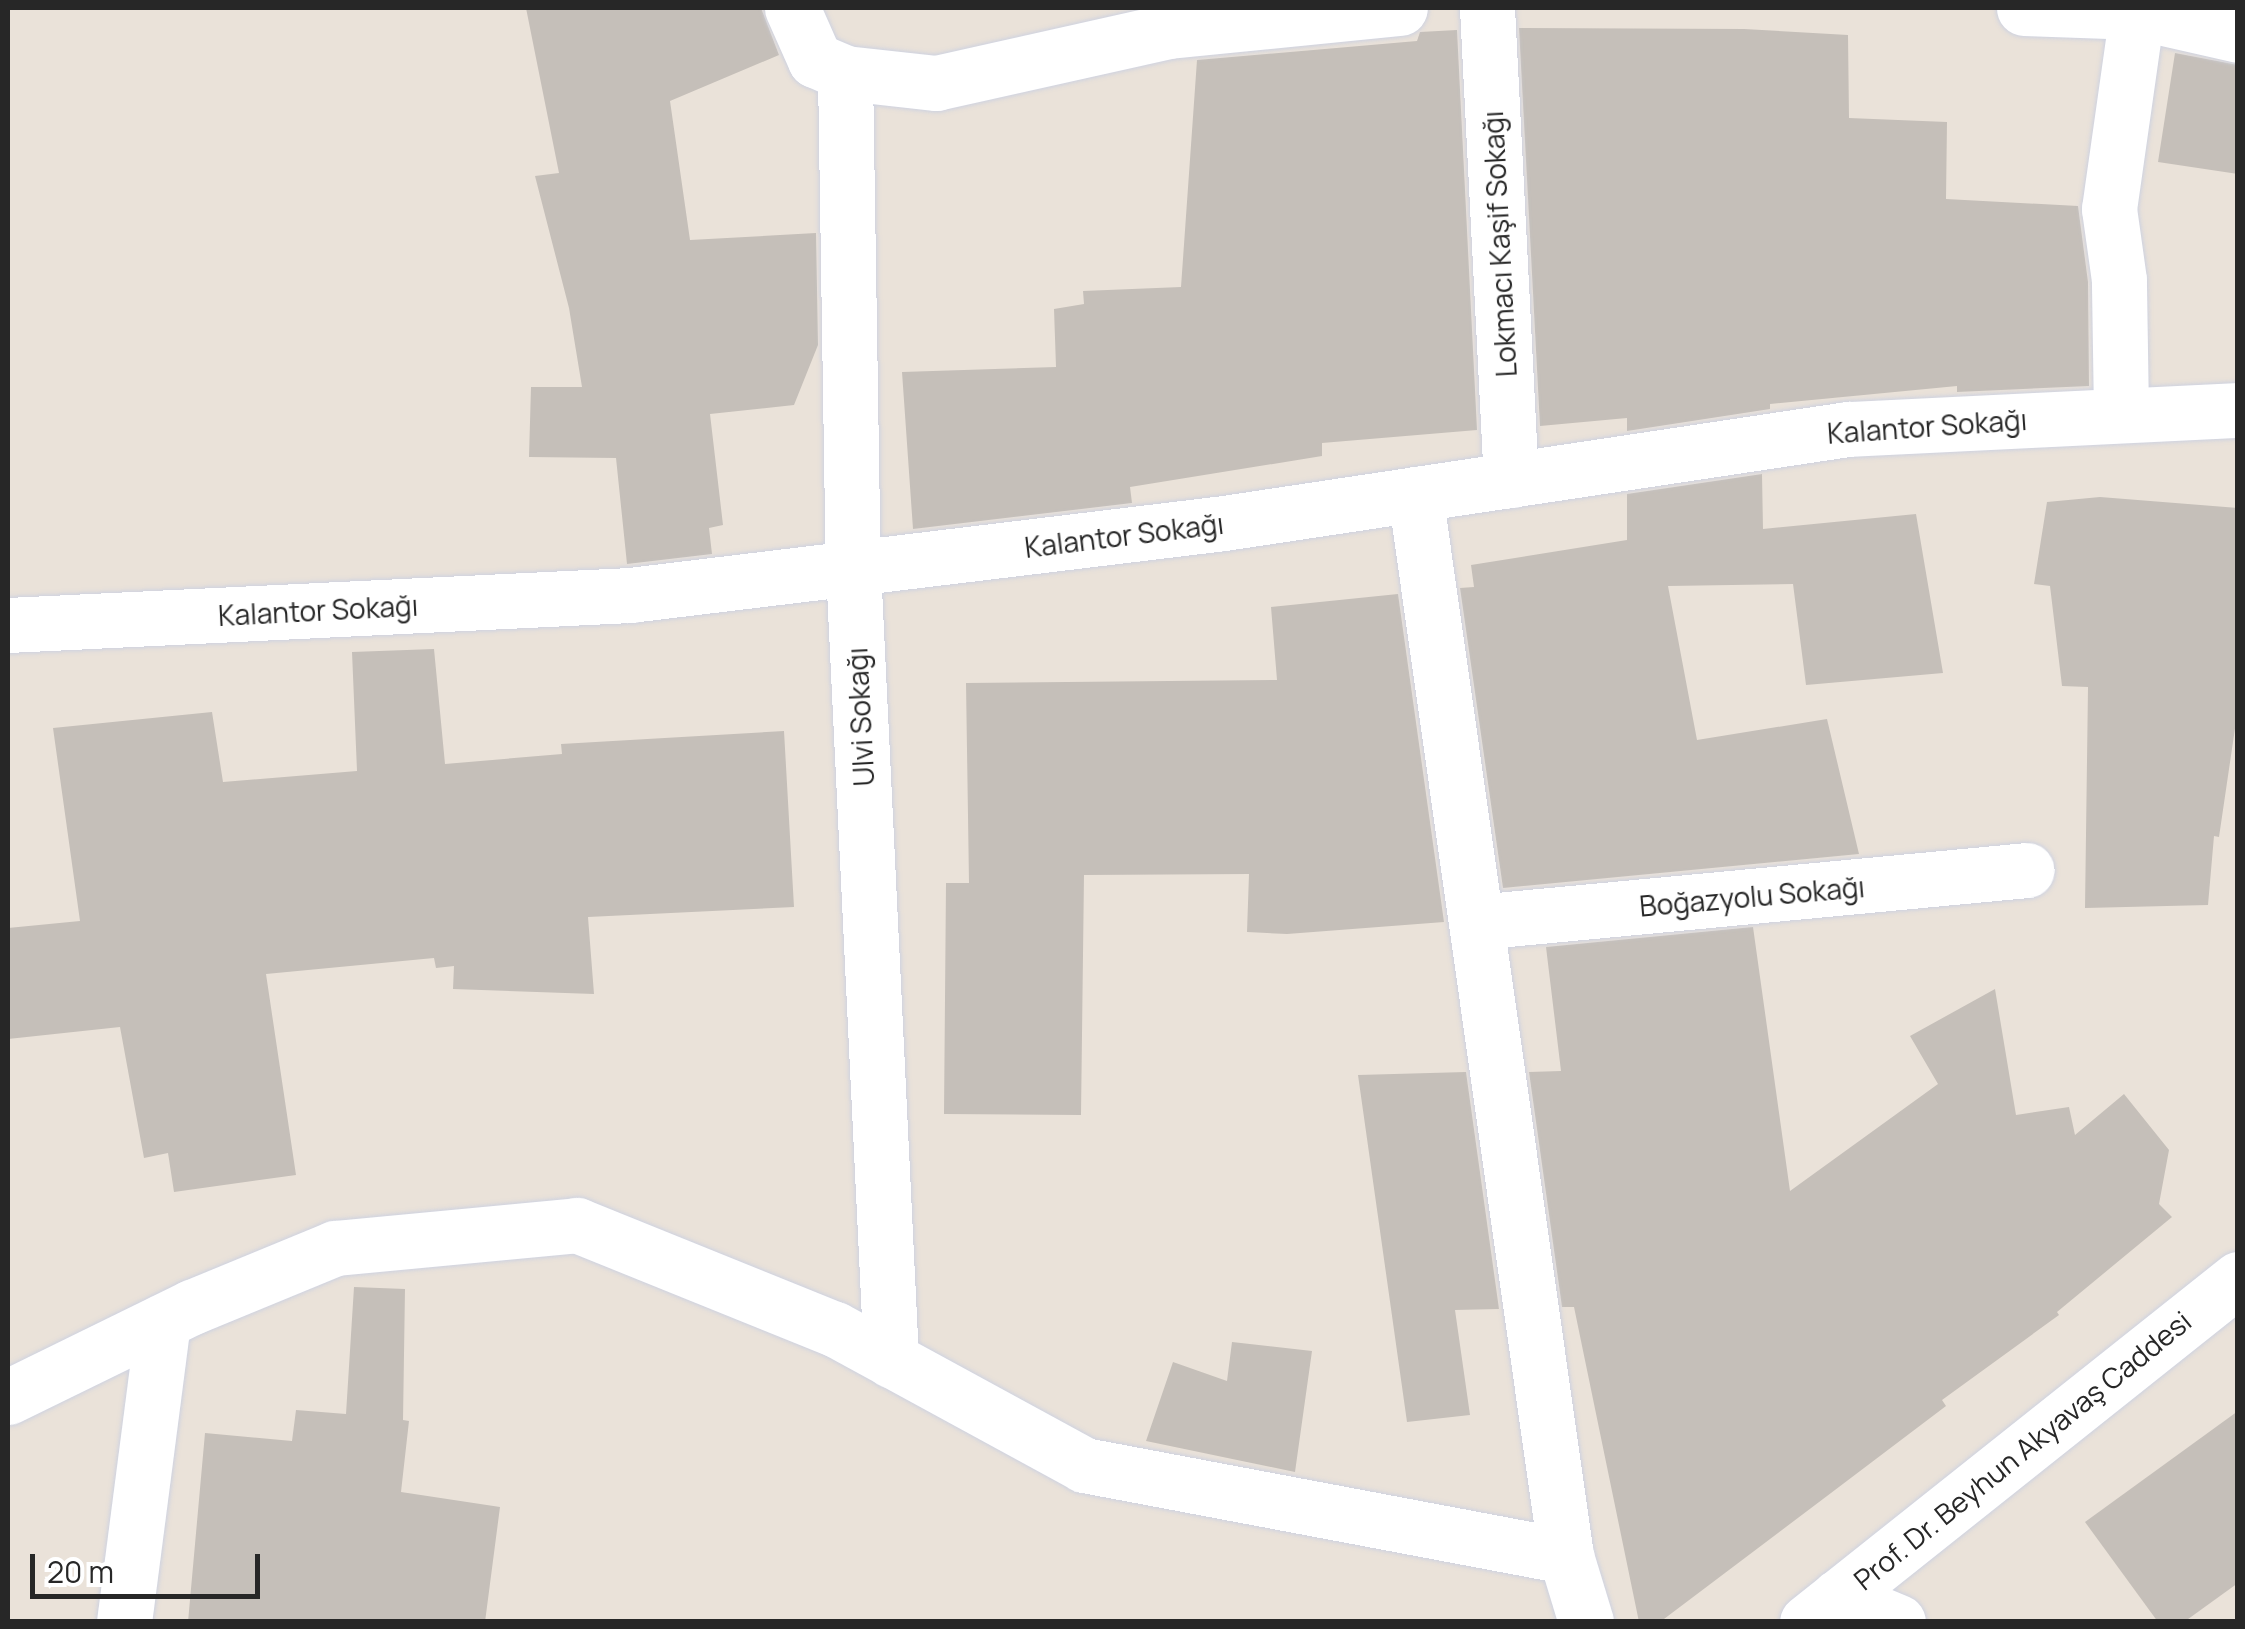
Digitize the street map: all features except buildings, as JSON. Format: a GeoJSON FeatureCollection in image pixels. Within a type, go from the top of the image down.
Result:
{"type":"FeatureCollection","features":[{"type":"Feature","properties":{"kind":"street"},"geometry":{"type":"LineString","coordinates":[[792,8],[816,60],[845,73],[936,83],[1169,31],[1400,8]]}},
{"type":"Feature","properties":{"kind":"street","name":"Lokmacı Kaşif Sokağı"},"geometry":{"type":"LineString","coordinates":[[1487,8],[1511,480]]}},
{"type":"Feature","properties":{"kind":"street"},"geometry":{"type":"LineString","coordinates":[[2024,8],[2137,12],[2238,35]]}},
{"type":"Feature","properties":{"kind":"street"},"geometry":{"type":"LineString","coordinates":[[2120,413],[2119,280],[2109,209],[2137,12]]}},
{"type":"Feature","properties":{"kind":"street","name":"Ulvi Sokağı"},"geometry":{"type":"LineString","coordinates":[[845,73],[853,568],[891,1360]]}},
{"type":"Feature","properties":{"kind":"street","name":"Kalantor Sokağı"},"geometry":{"type":"LineString","coordinates":[[8,625],[630,595],[1224,523],[1848,430],[2120,413],[2238,410]]}},
{"type":"Feature","properties":{"kind":"street"},"geometry":{"type":"LineString","coordinates":[[1415,494],[1566,1556],[1586,1622]]}},
{"type":"Feature","properties":{"kind":"street","name":"Boğazyolu Sokağı"},"geometry":{"type":"LineString","coordinates":[[1476,922],[2027,870]]}},
{"type":"Feature","properties":{"kind":"street"},"geometry":{"type":"LineString","coordinates":[[8,1398],[163,1322],[335,1248],[578,1225],[835,1329],[1084,1465],[1566,1556]]}},
{"type":"Feature","properties":{"kind":"street","name":"Prof. Dr. Beyhun Akyavaş Caddesi"},"geometry":{"type":"LineString","coordinates":[[1822,1609],[2238,1279]]}},
{"type":"Feature","properties":{"kind":"street"},"geometry":{"type":"LineString","coordinates":[[124,1622],[163,1322]]}},
{"type":"Feature","properties":{"kind":"street"},"geometry":{"type":"LineString","coordinates":[[1822,1609],[1898,1622]]}}]}
